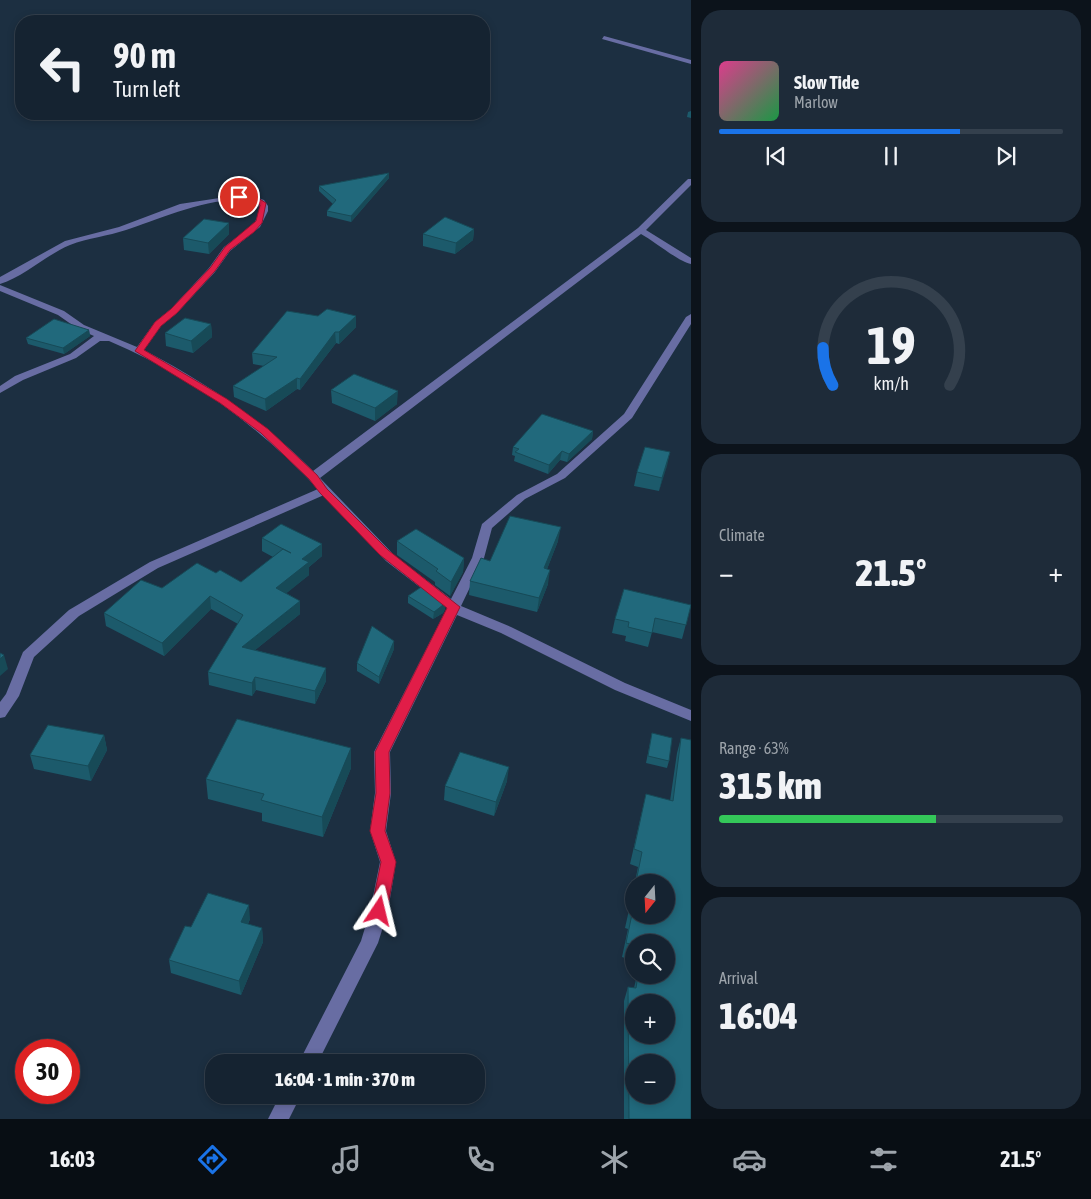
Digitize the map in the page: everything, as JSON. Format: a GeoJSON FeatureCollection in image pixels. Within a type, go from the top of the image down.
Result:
{"type":"FeatureCollection","features":[{"type":"Feature","properties":{"kind":"street"},"geometry":{"type":"LineString","coordinates":[[604,38],[691,62]]}},
{"type":"Feature","properties":{"kind":"street"},"geometry":{"type":"LineString","coordinates":[[313,477],[641,230],[691,181]]}},
{"type":"Feature","properties":{"kind":"street"},"geometry":{"type":"LineString","coordinates":[[0,282],[68,243],[122,229],[183,206],[239,197],[250,197],[261,202],[264,206],[264,211],[257,225],[228,248],[212,270],[174,311],[158,324],[139,351]]}},
{"type":"Feature","properties":{"kind":"street"},"geometry":{"type":"LineString","coordinates":[[641,230],[668,246],[685,260],[691,261]]}},
{"type":"Feature","properties":{"kind":"street"},"geometry":{"type":"LineString","coordinates":[[0,288],[61,313],[81,327],[139,351],[223,401],[264,431],[313,477],[324,491],[384,552],[454,607],[590,673],[654,702],[691,716]]}},
{"type":"Feature","properties":{"kind":"street"},"geometry":{"type":"LineString","coordinates":[[312,1054],[369,943],[379,911],[388,862],[378,831],[383,793],[382,752],[478,558],[486,527],[521,497],[561,476],[628,416],[691,317]]}},
{"type":"Feature","properties":{"kind":"street"},"geometry":{"type":"LineString","coordinates":[[0,390],[19,378],[73,356],[98,338],[106,338]]}},
{"type":"Feature","properties":{"kind":"street"},"geometry":{"type":"LineString","coordinates":[[0,713],[12,696],[28,655],[74,613],[122,582],[154,565],[324,491]]}},
{"type":"Feature","properties":{"kind":"street"},"geometry":{"type":"LineString","coordinates":[[278,1119],[286,1104]]}},
{"type":"Feature","properties":{"kind":"building"},"geometry":{"type":"Polygon","coordinates":[[[389,173],[351,216],[327,211],[336,200],[319,186],[389,173]]]}},
{"type":"Feature","properties":{"kind":"building"},"geometry":{"type":"Polygon","coordinates":[[[445,217],[474,229],[456,243],[423,234],[445,217]]]}},
{"type":"Feature","properties":{"kind":"building"},"geometry":{"type":"Polygon","coordinates":[[[204,219],[229,223],[208,243],[183,238],[204,219]]]}},
{"type":"Feature","properties":{"kind":"building"},"geometry":{"type":"Polygon","coordinates":[[[327,309],[356,316],[339,332],[335,332],[300,379],[297,378],[265,399],[233,386],[277,357],[252,353],[287,311],[318,316],[327,309]]]}},
{"type":"Feature","properties":{"kind":"building"},"geometry":{"type":"Polygon","coordinates":[[[185,318],[211,324],[191,341],[165,333],[185,318]]]}},
{"type":"Feature","properties":{"kind":"building"},"geometry":{"type":"Polygon","coordinates":[[[54,319],[89,330],[63,348],[26,338],[54,319]]]}},
{"type":"Feature","properties":{"kind":"building"},"geometry":{"type":"Polygon","coordinates":[[[354,374],[398,391],[375,408],[331,390],[354,374]]]}},
{"type":"Feature","properties":{"kind":"building"},"geometry":{"type":"Polygon","coordinates":[[[542,414],[593,431],[569,454],[562,451],[549,465],[515,452],[519,449],[513,447],[542,414]]]}},
{"type":"Feature","properties":{"kind":"building"},"geometry":{"type":"Polygon","coordinates":[[[645,447],[670,452],[662,478],[637,472],[645,447]]]}},
{"type":"Feature","properties":{"kind":"building"},"geometry":{"type":"Polygon","coordinates":[[[510,516],[561,527],[544,568],[550,570],[539,598],[470,581],[481,558],[490,561],[510,516]]]}},
{"type":"Feature","properties":{"kind":"building"},"geometry":{"type":"Polygon","coordinates":[[[281,524],[322,544],[302,559],[309,562],[276,588],[300,601],[242,647],[326,668],[315,691],[255,677],[252,683],[208,672],[243,615],[210,596],[162,643],[104,613],[141,580],[162,588],[197,563],[216,573],[220,570],[241,582],[283,549],[291,553],[262,538],[281,524]]]}},
{"type":"Feature","properties":{"kind":"building"},"geometry":{"type":"Polygon","coordinates":[[[416,529],[464,558],[451,582],[436,571],[438,569],[397,541],[416,529]]]}},
{"type":"Feature","properties":{"kind":"building"},"geometry":{"type":"Polygon","coordinates":[[[424,585],[445,601],[434,612],[408,596],[424,585]]]}},
{"type":"Feature","properties":{"kind":"building"},"geometry":{"type":"Polygon","coordinates":[[[624,589],[691,605],[686,625],[655,618],[652,633],[628,627],[629,622],[615,619],[624,589]]]}},
{"type":"Feature","properties":{"kind":"building"},"geometry":{"type":"Polygon","coordinates":[[[372,626],[394,641],[379,677],[357,663],[372,626]]]}},
{"type":"Feature","properties":{"kind":"building"},"geometry":{"type":"Polygon","coordinates":[[[237,719],[351,748],[322,817],[261,800],[264,794],[206,779],[237,719]]]}},
{"type":"Feature","properties":{"kind":"building"},"geometry":{"type":"Polygon","coordinates":[[[48,725],[104,735],[88,766],[30,755],[48,725]]]}},
{"type":"Feature","properties":{"kind":"building"},"geometry":{"type":"Polygon","coordinates":[[[652,733],[672,738],[669,761],[648,756],[652,733]]]}},
{"type":"Feature","properties":{"kind":"building"},"geometry":{"type":"Polygon","coordinates":[[[681,738],[691,740],[691,1119],[629,1119],[629,1104],[675,1104],[675,1054],[629,1054],[628,1044],[675,1044],[675,994],[628,994],[628,987],[636,988],[637,984],[675,984],[675,934],[628,934],[630,924],[675,924],[675,874],[638,874],[642,852],[634,849],[646,794],[673,801],[681,738]]]}},
{"type":"Feature","properties":{"kind":"building"},"geometry":{"type":"Polygon","coordinates":[[[460,752],[509,767],[496,802],[445,786],[460,752]]]}},
{"type":"Feature","properties":{"kind":"building"},"geometry":{"type":"Polygon","coordinates":[[[208,893],[249,905],[241,922],[262,928],[239,981],[169,960],[185,926],[191,927],[208,893]]]}},
{"type":"Feature","properties":{"kind":"route"},"geometry":{"type":"LineString","coordinates":[[239,197],[253,198],[264,204],[264,211],[260,221],[228,248],[212,270],[174,311],[158,324],[139,351],[223,401],[264,431],[313,477],[324,491],[384,552],[454,607],[382,752],[383,793],[378,831],[388,862],[379,911]]}}]}
